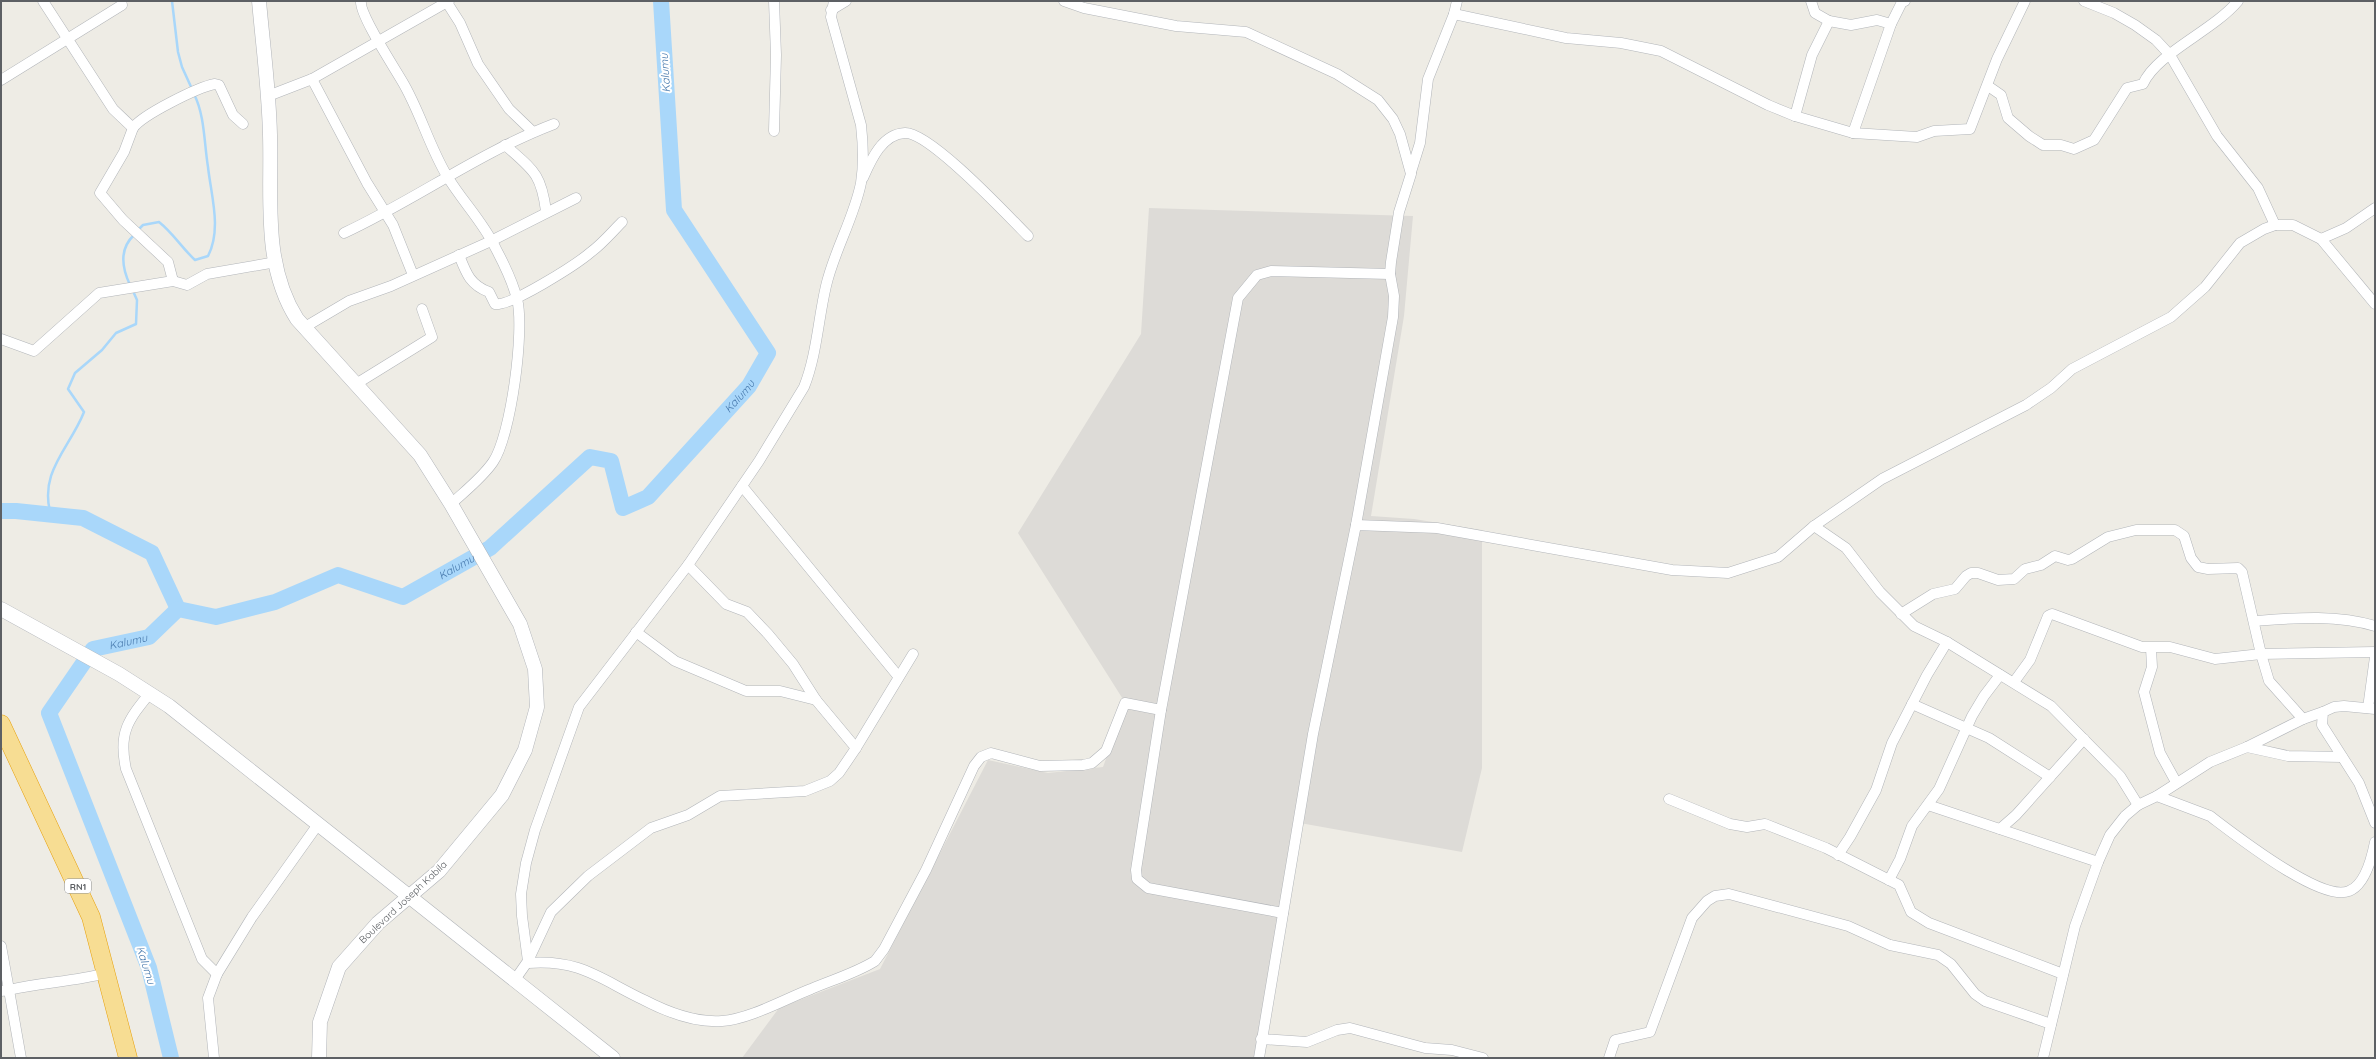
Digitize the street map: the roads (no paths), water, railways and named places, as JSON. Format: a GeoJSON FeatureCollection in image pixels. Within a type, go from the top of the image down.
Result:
{"type":"FeatureCollection","features":[{"type":"Feature","properties":{"kind":"highway","name":"RN1"},"geometry":{"type":"LineString","coordinates":[[1,724],[82,894],[91,917],[128,1058]]}},
{"type":"Feature","properties":{"kind":"main road","name":"Boulevard Joseph Kabila"},"geometry":{"type":"LineString","coordinates":[[259,1],[268,96],[270,226],[279,280],[287,303],[305,328],[420,455],[451,504],[520,624],[535,670],[537,707],[525,750],[502,795],[439,871],[378,923],[339,967],[320,1022],[319,1058]]}},
{"type":"Feature","properties":{"kind":"main road"},"geometry":{"type":"LineString","coordinates":[[1,609],[119,674],[150,693],[220,744],[514,981],[613,1058]]}},
{"type":"Feature","properties":{"kind":"street"},"geometry":{"type":"LineString","coordinates":[[43,1],[113,109],[133,128]]}},
{"type":"Feature","properties":{"kind":"street"},"geometry":{"type":"LineString","coordinates":[[361,1],[361,8],[379,42],[410,93],[428,139],[447,176],[491,241],[517,299],[520,328],[513,392],[499,452],[487,469],[451,504]]}},
{"type":"Feature","properties":{"kind":"street"},"geometry":{"type":"LineString","coordinates":[[268,96],[312,79],[379,42],[447,1],[460,23],[478,64],[509,109],[533,132]]}},
{"type":"Feature","properties":{"kind":"street"},"geometry":{"type":"LineString","coordinates":[[774,1],[776,55],[774,131]]}},
{"type":"Feature","properties":{"kind":"street"},"geometry":{"type":"LineString","coordinates":[[846,1],[832,6],[831,17],[861,125],[863,141],[861,183]]}},
{"type":"Feature","properties":{"kind":"street"},"geometry":{"type":"LineString","coordinates":[[1064,1],[1084,8],[1176,26],[1246,32],[1337,74],[1378,100],[1385,108],[1400,134],[1411,174]]}},
{"type":"Feature","properties":{"kind":"street"},"geometry":{"type":"LineString","coordinates":[[1258,1058],[1313,734],[1356,525],[1393,317],[1394,296],[1390,274],[1399,212],[1420,143],[1428,79],[1454,14],[1457,1]]}},
{"type":"Feature","properties":{"kind":"street"},"geometry":{"type":"LineString","coordinates":[[1811,1],[1815,13],[1830,21],[1851,25],[1877,20],[1891,24]]}},
{"type":"Feature","properties":{"kind":"street"},"geometry":{"type":"LineString","coordinates":[[1853,133],[1891,24],[1902,2],[1905,1]]}},
{"type":"Feature","properties":{"kind":"street"},"geometry":{"type":"LineString","coordinates":[[1454,14],[1566,38],[1622,43],[1661,51],[1759,101],[1796,116],[1853,133],[1916,137],[1934,131],[1970,129],[1988,86],[1997,59],[2025,1]]}},
{"type":"Feature","properties":{"kind":"street"},"geometry":{"type":"LineString","coordinates":[[2084,1],[2114,13],[2135,25],[2156,40],[2170,55],[2217,136],[2258,188],[2275,225]]}},
{"type":"Feature","properties":{"kind":"street"},"geometry":{"type":"LineString","coordinates":[[1988,86],[2001,95],[2008,118],[2029,136],[2043,145],[2060,145],[2073,150],[2094,140],[2126,89],[2143,84],[2154,67],[2222,17],[2238,1]]}},
{"type":"Feature","properties":{"kind":"street"},"geometry":{"type":"LineString","coordinates":[[1,80],[122,5]]}},
{"type":"Feature","properties":{"kind":"street"},"geometry":{"type":"LineString","coordinates":[[1796,116],[1814,50],[1830,21]]}},
{"type":"Feature","properties":{"kind":"street"},"geometry":{"type":"LineString","coordinates":[[312,79],[367,183],[386,213],[413,275]]}},
{"type":"Feature","properties":{"kind":"street"},"geometry":{"type":"LineString","coordinates":[[173,281],[168,262],[130,226],[100,192],[124,152],[133,128],[140,121],[192,92],[212,85],[219,85],[233,115],[243,124]]}},
{"type":"Feature","properties":{"kind":"street"},"geometry":{"type":"LineString","coordinates":[[344,233],[386,213],[447,176],[505,145],[554,124]]}},
{"type":"Feature","properties":{"kind":"street"},"geometry":{"type":"LineString","coordinates":[[528,962],[522,916],[521,894],[526,863],[535,830],[579,707],[688,565],[742,486],[806,381],[818,338],[826,286],[861,183],[872,157],[888,140],[905,133],[914,135],[925,141],[953,164],[1028,236]]}},
{"type":"Feature","properties":{"kind":"street"},"geometry":{"type":"LineString","coordinates":[[505,145],[538,177],[542,187],[546,212]]}},
{"type":"Feature","properties":{"kind":"street"},"geometry":{"type":"LineString","coordinates":[[305,328],[349,301],[491,241],[576,198]]}},
{"type":"Feature","properties":{"kind":"street"},"geometry":{"type":"LineString","coordinates":[[2321,239],[2346,228],[2375,208]]}},
{"type":"Feature","properties":{"kind":"street"},"geometry":{"type":"LineString","coordinates":[[459,255],[469,280],[490,294],[494,304],[517,299],[576,265],[593,251],[622,222]]}},
{"type":"Feature","properties":{"kind":"street"},"geometry":{"type":"LineString","coordinates":[[1356,525],[1437,528],[1672,570],[1711,573],[1744,569],[1778,557],[1814,526],[1882,478],[2026,405],[2051,388],[2072,369],[2171,317],[2205,287],[2240,243],[2248,237],[2275,225],[2293,225],[2321,239],[2375,304]]}},
{"type":"Feature","properties":{"kind":"street"},"geometry":{"type":"LineString","coordinates":[[1,339],[32,351],[37,350],[97,295],[173,281],[187,285],[207,274],[276,262]]}},
{"type":"Feature","properties":{"kind":"street"},"geometry":{"type":"LineString","coordinates":[[1283,913],[1148,888],[1137,879],[1136,870],[1161,710],[1238,298],[1257,275],[1271,271],[1390,274]]}},
{"type":"Feature","properties":{"kind":"street"},"geometry":{"type":"LineString","coordinates":[[356,384],[432,337],[422,309]]}},
{"type":"Feature","properties":{"kind":"street"},"geometry":{"type":"LineString","coordinates":[[742,486],[898,676]]}},
{"type":"Feature","properties":{"kind":"street"},"geometry":{"type":"LineString","coordinates":[[1814,526],[1846,548],[1880,592],[1914,626],[1947,642],[2052,706],[2120,776],[2138,805]]}},
{"type":"Feature","properties":{"kind":"street"},"geometry":{"type":"LineString","coordinates":[[1901,614],[1933,594],[1955,589],[1966,576],[1971,573],[1978,573],[1998,580],[2014,579],[2025,569],[2041,565],[2055,556],[2072,559],[2108,537],[2136,530],[2175,530],[2184,536],[2191,558],[2198,567],[2208,569],[2223,567],[2240,569],[2244,576],[2255,620],[2261,654],[2269,681],[2302,719]]}},
{"type":"Feature","properties":{"kind":"street"},"geometry":{"type":"LineString","coordinates":[[688,565],[726,604],[747,612],[768,634],[793,664],[816,700],[856,748]]}},
{"type":"Feature","properties":{"kind":"street"},"geometry":{"type":"LineString","coordinates":[[2014,682],[2030,660],[2048,616],[2052,614],[2105,632],[2130,644],[2151,648],[2170,647],[2216,659],[2261,654],[2375,652]]}},
{"type":"Feature","properties":{"kind":"street"},"geometry":{"type":"LineString","coordinates":[[2255,620],[2307,618],[2339,620],[2375,626]]}},
{"type":"Feature","properties":{"kind":"street"},"geometry":{"type":"LineString","coordinates":[[636,632],[675,661],[746,691],[780,691],[816,700]]}},
{"type":"Feature","properties":{"kind":"street"},"geometry":{"type":"LineString","coordinates":[[1838,854],[1850,837],[1876,790],[1890,747],[1947,642]]}},
{"type":"Feature","properties":{"kind":"street"},"geometry":{"type":"LineString","coordinates":[[2151,648],[2152,667],[2144,692],[2160,753],[2176,782]]}},
{"type":"Feature","properties":{"kind":"street"},"geometry":{"type":"LineString","coordinates":[[514,981],[528,962],[552,912],[592,872],[651,828],[688,815],[720,796],[805,791],[826,784],[839,773],[856,748],[898,676],[913,654]]}},
{"type":"Feature","properties":{"kind":"street"},"geometry":{"type":"LineString","coordinates":[[2044,1058],[2079,910],[2098,862],[2115,827],[2138,805],[2157,796],[2176,782],[2210,762],[2247,747],[2302,719],[2323,712],[2327,709],[2339,707],[2371,709],[2375,657]]}},
{"type":"Feature","properties":{"kind":"street"},"geometry":{"type":"LineString","coordinates":[[1889,880],[1912,826],[1928,806],[1947,775],[1966,728],[1984,696],[2000,675]]}},
{"type":"Feature","properties":{"kind":"street"},"geometry":{"type":"LineString","coordinates":[[150,693],[129,719],[125,728],[122,754],[126,769],[202,959],[217,974]]}},
{"type":"Feature","properties":{"kind":"street"},"geometry":{"type":"LineString","coordinates":[[528,962],[568,964],[594,974],[645,1001],[679,1014],[701,1020],[722,1021],[747,1014],[875,961],[884,949],[926,870],[974,766],[981,757],[998,753],[1040,766],[1087,764],[1106,752],[1125,703],[1161,710]]}},
{"type":"Feature","properties":{"kind":"street"},"geometry":{"type":"LineString","coordinates":[[1912,704],[1990,738],[2050,777]]}},
{"type":"Feature","properties":{"kind":"street"},"geometry":{"type":"LineString","coordinates":[[2323,712],[2322,725],[2359,783],[2375,823]]}},
{"type":"Feature","properties":{"kind":"street"},"geometry":{"type":"LineString","coordinates":[[2000,829],[2084,739]]}},
{"type":"Feature","properties":{"kind":"street"},"geometry":{"type":"LineString","coordinates":[[2247,747],[2288,756],[2342,757]]}},
{"type":"Feature","properties":{"kind":"street"},"geometry":{"type":"LineString","coordinates":[[2157,796],[2210,816],[2281,867],[2334,892],[2350,891],[2356,886],[2370,866],[2375,842]]}},
{"type":"Feature","properties":{"kind":"street"},"geometry":{"type":"LineString","coordinates":[[1669,798],[1740,827],[1765,824],[1774,826],[1838,854],[1889,880],[1902,889],[1908,906],[1916,916],[2063,974]]}},
{"type":"Feature","properties":{"kind":"street"},"geometry":{"type":"LineString","coordinates":[[1928,806],[2098,862]]}},
{"type":"Feature","properties":{"kind":"street"},"geometry":{"type":"LineString","coordinates":[[214,1058],[208,998],[217,974],[252,917],[319,823]]}},
{"type":"Feature","properties":{"kind":"street"},"geometry":{"type":"LineString","coordinates":[[1609,1058],[1615,1040],[1650,1032],[1692,918],[1707,901],[1720,894],[1743,896],[1791,912],[1848,926],[1890,945],[1938,955],[1951,964],[1975,994],[1985,1002],[2052,1024]]}},
{"type":"Feature","properties":{"kind":"street"},"geometry":{"type":"LineString","coordinates":[[1,946],[5,990],[21,1058]]}},
{"type":"Feature","properties":{"kind":"street"},"geometry":{"type":"LineString","coordinates":[[5,990],[42,982],[80,979],[106,973]]}},
{"type":"Feature","properties":{"kind":"street"},"geometry":{"type":"LineString","coordinates":[[1261,1039],[1307,1042],[1343,1028],[1350,1028],[1425,1048],[1452,1050],[1483,1058]]}},
{"type":"Feature","properties":{"kind":"waterway"},"geometry":{"type":"LineString","coordinates":[[172,1],[178,52],[182,67],[192,89]]}},
{"type":"Feature","properties":{"kind":"waterway","name":"Kalumu"},"geometry":{"type":"LineString","coordinates":[[171,1058],[149,968],[49,713],[93,649],[149,637],[178,609],[216,617],[275,602],[338,575],[403,597],[490,548],[590,457],[611,461],[623,508],[648,497],[749,386],[768,353],[674,210],[661,1]]}},
{"type":"Feature","properties":{"kind":"waterway"},"geometry":{"type":"LineString","coordinates":[[137,231],[143,225],[159,222],[195,260],[208,256],[212,246],[215,223],[202,120],[198,102],[194,94]]}},
{"type":"Feature","properties":{"kind":"waterway"},"geometry":{"type":"LineString","coordinates":[[130,285],[125,272],[123,259],[126,246],[134,235]]}},
{"type":"Feature","properties":{"kind":"waterway"},"geometry":{"type":"LineString","coordinates":[[51,515],[48,500],[52,473],[84,412],[68,389],[75,373],[102,350],[116,333],[136,324],[137,300],[133,291]]}},
{"type":"Feature","properties":{"kind":"waterway"},"geometry":{"type":"LineString","coordinates":[[1,511],[16,511],[83,518],[152,553],[178,609]]}}]}
